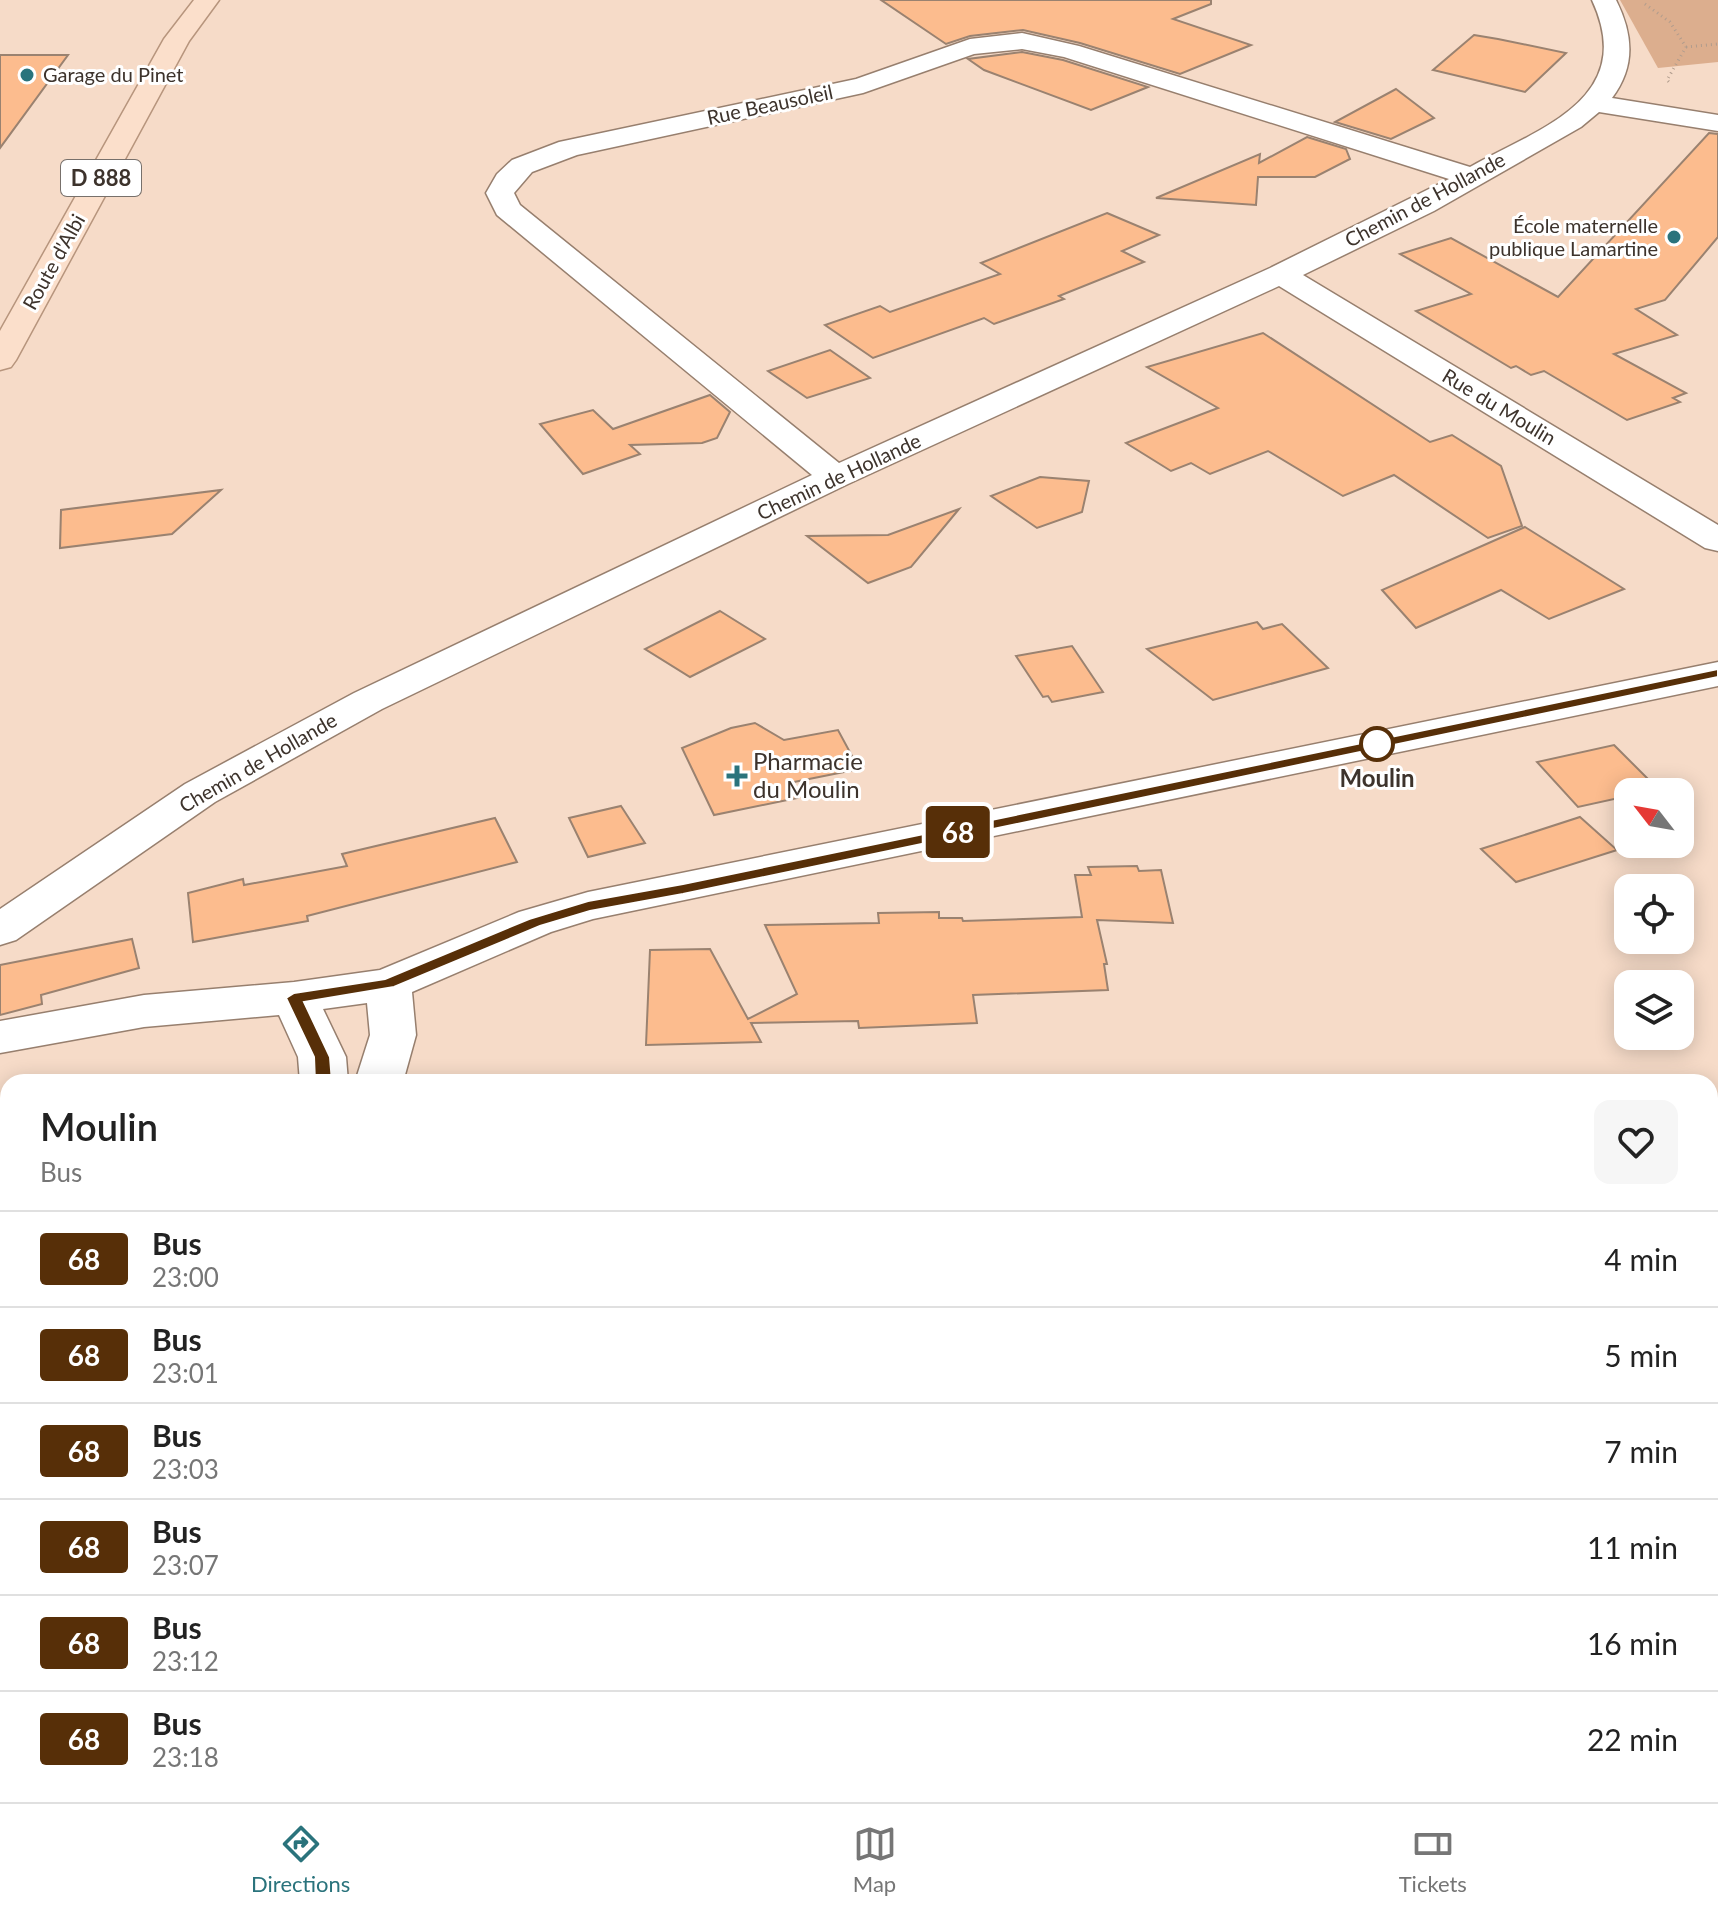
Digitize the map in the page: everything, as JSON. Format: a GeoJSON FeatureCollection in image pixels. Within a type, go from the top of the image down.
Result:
{"type":"FeatureCollection","features":[{"type":"Feature","properties":{"kind":"main road","name":"Route d'Albi"},"geometry":{"type":"LineString","coordinates":[[0,360],[177,39],[207,0]]}},
{"type":"Feature","properties":{"kind":"street","name":"Chemin de Hollande"},"geometry":{"type":"LineString","coordinates":[[0,930],[200,793],[368,701],[836,477],[1281,274],[1424,205],[1571,121],[1594,103],[1608,85],[1619,44],[1604,0]]}},
{"type":"Feature","properties":{"kind":"street","name":"Rue Beausoleil"},"geometry":{"type":"LineString","coordinates":[[836,477],[507,209],[500,193],[507,180],[522,166],[569,148],[863,85],[970,47],[1022,41],[1070,51],[1472,177]]}},
{"type":"Feature","properties":{"kind":"street"},"geometry":{"type":"LineString","coordinates":[[1594,103],[1718,123]]}},
{"type":"Feature","properties":{"kind":"street","name":"Rue du Moulin"},"geometry":{"type":"LineString","coordinates":[[1281,274],[1718,540]]}},
{"type":"Feature","properties":{"kind":"street"},"geometry":{"type":"LineString","coordinates":[[0,1037],[144,1011],[294,998],[388,984],[535,922],[588,906],[1718,674]]}},
{"type":"Feature","properties":{"kind":"street"},"geometry":{"type":"LineString","coordinates":[[381,1074],[393,1035],[388,984]]}},
{"type":"Feature","properties":{"kind":"street"},"geometry":{"type":"LineString","coordinates":[[294,998],[322,1057],[323,1074]]}},
{"type":"Feature","properties":{"kind":"path"},"geometry":{"type":"LineString","coordinates":[[1640,0],[1670,22],[1686,47]]}},
{"type":"Feature","properties":{"kind":"path"},"geometry":{"type":"LineString","coordinates":[[1686,47],[1718,44]]}},
{"type":"Feature","properties":{"kind":"path"},"geometry":{"type":"LineString","coordinates":[[1672,87],[1667,80],[1686,47]]}},
{"type":"Feature","properties":{"kind":"shaded area"},"geometry":{"type":"Polygon","coordinates":[[[1620,0],[1718,0],[1718,62],[1658,68],[1620,0]]]}},
{"type":"Feature","properties":{"kind":"building"},"geometry":{"type":"Polygon","coordinates":[[[881,0],[1211,0],[1211,4],[1173,19],[1251,45],[1180,74],[1080,43],[1023,30],[970,36],[946,44],[881,0]]]}},
{"type":"Feature","properties":{"kind":"building"},"geometry":{"type":"Polygon","coordinates":[[[1474,35],[1566,53],[1525,92],[1433,70],[1474,35]]]}},
{"type":"Feature","properties":{"kind":"building"},"geometry":{"type":"Polygon","coordinates":[[[1022,52],[1063,60],[1148,87],[1091,110],[984,70],[968,59],[1022,52]]]}},
{"type":"Feature","properties":{"kind":"building","name":"Garage du Pinet"},"geometry":{"type":"Polygon","coordinates":[[[0,55],[68,55],[0,148],[0,55]]]}},
{"type":"Feature","properties":{"kind":"building"},"geometry":{"type":"Polygon","coordinates":[[[1396,89],[1434,118],[1391,139],[1335,122],[1396,89]]]}},
{"type":"Feature","properties":{"kind":"building"},"geometry":{"type":"Polygon","coordinates":[[[1709,133],[1718,134],[1718,237],[1665,300],[1636,309],[1677,335],[1614,354],[1686,393],[1673,398],[1680,402],[1627,420],[1544,371],[1531,375],[1516,366],[1511,368],[1416,311],[1471,294],[1400,254],[1451,238],[1558,297],[1709,133]]]}},
{"type":"Feature","properties":{"kind":"building"},"geometry":{"type":"Polygon","coordinates":[[[1307,137],[1346,149],[1350,159],[1315,177],[1258,177],[1256,205],[1156,198],[1260,154],[1259,163],[1307,137]]]}},
{"type":"Feature","properties":{"kind":"building"},"geometry":{"type":"Polygon","coordinates":[[[1107,213],[1159,235],[1122,251],[1144,262],[1059,296],[1064,299],[994,324],[984,318],[873,358],[825,325],[880,306],[890,312],[1000,274],[981,263],[1107,213]]]}},
{"type":"Feature","properties":{"kind":"building"},"geometry":{"type":"Polygon","coordinates":[[[1263,333],[1430,442],[1452,435],[1501,466],[1522,526],[1488,538],[1394,475],[1343,496],[1268,451],[1210,474],[1191,463],[1171,471],[1126,443],[1218,408],[1147,367],[1263,333]]]}},
{"type":"Feature","properties":{"kind":"building"},"geometry":{"type":"Polygon","coordinates":[[[830,350],[870,378],[807,398],[768,371],[830,350]]]}},
{"type":"Feature","properties":{"kind":"building"},"geometry":{"type":"Polygon","coordinates":[[[710,395],[730,412],[717,438],[702,443],[630,445],[640,454],[583,474],[540,424],[593,410],[613,429],[710,395]]]}},
{"type":"Feature","properties":{"kind":"building"},"geometry":{"type":"Polygon","coordinates":[[[1040,477],[1089,481],[1082,512],[1037,528],[991,496],[1040,477]]]}},
{"type":"Feature","properties":{"kind":"building"},"geometry":{"type":"Polygon","coordinates":[[[221,490],[172,534],[60,548],[61,510],[221,490]]]}},
{"type":"Feature","properties":{"kind":"building"},"geometry":{"type":"Polygon","coordinates":[[[959,509],[911,567],[868,583],[807,536],[888,535],[959,509]]]}},
{"type":"Feature","properties":{"kind":"building"},"geometry":{"type":"Polygon","coordinates":[[[1525,527],[1624,589],[1549,619],[1501,590],[1416,628],[1382,590],[1525,527]]]}},
{"type":"Feature","properties":{"kind":"building"},"geometry":{"type":"Polygon","coordinates":[[[720,611],[765,639],[690,677],[645,649],[720,611]]]}},
{"type":"Feature","properties":{"kind":"building"},"geometry":{"type":"Polygon","coordinates":[[[1257,622],[1263,629],[1282,624],[1328,668],[1213,700],[1147,649],[1257,622]]]}},
{"type":"Feature","properties":{"kind":"building"},"geometry":{"type":"Polygon","coordinates":[[[1072,646],[1103,692],[1052,702],[1048,696],[1043,697],[1016,656],[1072,646]]]}},
{"type":"Feature","properties":{"kind":"building"},"geometry":{"type":"Polygon","coordinates":[[[755,723],[784,740],[838,730],[859,769],[789,783],[797,798],[714,815],[682,748],[731,728],[755,723]]]}},
{"type":"Feature","properties":{"kind":"building"},"geometry":{"type":"Polygon","coordinates":[[[1614,745],[1647,778],[1614,778],[1614,799],[1578,807],[1537,762],[1614,745]]]}},
{"type":"Feature","properties":{"kind":"building"},"geometry":{"type":"Polygon","coordinates":[[[621,806],[645,843],[588,857],[569,818],[621,806]]]}},
{"type":"Feature","properties":{"kind":"building"},"geometry":{"type":"Polygon","coordinates":[[[1580,817],[1614,847],[1614,851],[1516,882],[1481,849],[1580,817]]]}},
{"type":"Feature","properties":{"kind":"building"},"geometry":{"type":"Polygon","coordinates":[[[495,818],[517,862],[307,916],[308,921],[193,942],[188,893],[243,879],[244,885],[347,866],[342,854],[495,818]]]}},
{"type":"Feature","properties":{"kind":"building"},"geometry":{"type":"Polygon","coordinates":[[[1137,866],[1139,871],[1161,870],[1173,923],[1097,920],[1107,964],[1104,964],[1108,990],[973,995],[977,1023],[859,1028],[858,1021],[751,1023],[761,1042],[646,1045],[650,950],[710,949],[748,1019],[797,994],[765,925],[879,923],[878,913],[939,912],[939,918],[962,918],[963,921],[1082,917],[1075,875],[1091,875],[1088,867],[1137,866]]]}},
{"type":"Feature","properties":{"kind":"building"},"geometry":{"type":"Polygon","coordinates":[[[132,939],[139,968],[41,995],[42,1004],[0,1015],[0,965],[132,939]]]}},
{"type":"Feature","properties":{"kind":"bus line","name":"68"},"geometry":{"type":"LineString","coordinates":[[323,1074],[322,1057],[294,998],[388,984],[468,953],[535,922],[588,906],[683,889],[1718,674]]}},
{"type":"Feature","properties":{"kind":"place","name":"Garage du Pinet"},"geometry":{"type":"Point","coordinates":[27,75]}},
{"type":"Feature","properties":{"kind":"place","name":"École maternelle publique Lamartine"},"geometry":{"type":"Point","coordinates":[1674,237]}},
{"type":"Feature","properties":{"kind":"place","name":"Moulin"},"geometry":{"type":"Point","coordinates":[1377,744]}},
{"type":"Feature","properties":{"kind":"place","name":"Pharmacie du Moulin"},"geometry":{"type":"Point","coordinates":[737,776]}}]}
